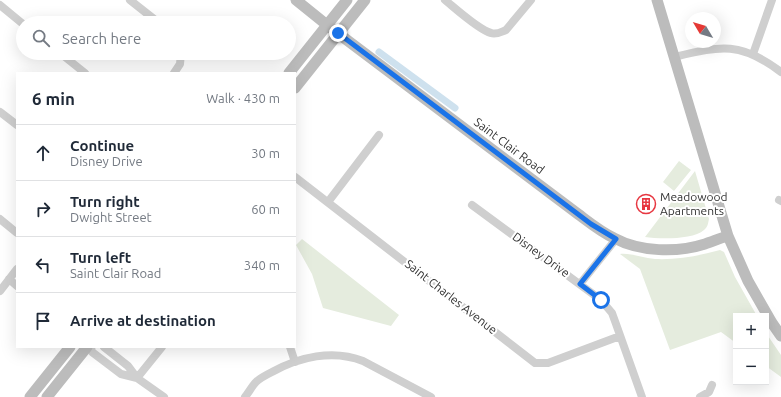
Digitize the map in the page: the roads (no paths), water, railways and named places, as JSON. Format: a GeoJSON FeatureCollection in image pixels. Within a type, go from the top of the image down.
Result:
{"type":"FeatureCollection","features":[{"type":"Feature","properties":{"kind":"street"},"geometry":{"type":"LineString","coordinates":[[130,0],[150,16]]}},
{"type":"Feature","properties":{"kind":"street","name":"Saint Clair Road"},"geometry":{"type":"LineString","coordinates":[[296,0],[327,25],[585,219],[616,239],[646,248],[672,250],[704,244],[728,236]]}},
{"type":"Feature","properties":{"kind":"street"},"geometry":{"type":"LineString","coordinates":[[290,72],[347,0]]}},
{"type":"Feature","properties":{"kind":"street"},"geometry":{"type":"LineString","coordinates":[[296,87],[365,0]]}},
{"type":"Feature","properties":{"kind":"street"},"geometry":{"type":"LineString","coordinates":[[446,0],[483,30],[492,34],[500,33],[506,30],[531,0]]}},
{"type":"Feature","properties":{"kind":"street"},"geometry":{"type":"LineString","coordinates":[[657,0],[728,236],[748,281],[781,336]]}},
{"type":"Feature","properties":{"kind":"street"},"geometry":{"type":"LineString","coordinates":[[753,54],[772,0]]}},
{"type":"Feature","properties":{"kind":"street"},"geometry":{"type":"LineString","coordinates":[[0,5],[16,18]]}},
{"type":"Feature","properties":{"kind":"street"},"geometry":{"type":"LineString","coordinates":[[674,57],[708,49],[723,48],[744,50],[781,72]]}},
{"type":"Feature","properties":{"kind":"street"},"geometry":{"type":"LineString","coordinates":[[69,60],[84,72]]}},
{"type":"Feature","properties":{"kind":"street"},"geometry":{"type":"LineString","coordinates":[[175,72],[181,60]]}},
{"type":"Feature","properties":{"kind":"street"},"geometry":{"type":"LineString","coordinates":[[0,112],[16,124]]}},
{"type":"Feature","properties":{"kind":"street"},"geometry":{"type":"LineString","coordinates":[[328,202],[379,135]]}},
{"type":"Feature","properties":{"kind":"street","name":"Saint Charles Avenue"},"geometry":{"type":"LineString","coordinates":[[296,178],[535,363],[548,363],[620,336]]}},
{"type":"Feature","properties":{"kind":"street","name":"Disney Drive"},"geometry":{"type":"LineString","coordinates":[[472,205],[580,284],[607,306],[612,314],[642,397]]}},
{"type":"Feature","properties":{"kind":"street"},"geometry":{"type":"LineString","coordinates":[[0,219],[16,232]]}},
{"type":"Feature","properties":{"kind":"street"},"geometry":{"type":"LineString","coordinates":[[580,284],[616,239]]}},
{"type":"Feature","properties":{"kind":"street"},"geometry":{"type":"LineString","coordinates":[[0,291],[16,270]]}},
{"type":"Feature","properties":{"kind":"street"},"geometry":{"type":"LineString","coordinates":[[9,280],[16,285]]}},
{"type":"Feature","properties":{"kind":"street"},"geometry":{"type":"LineString","coordinates":[[30,397],[69,348]]}},
{"type":"Feature","properties":{"kind":"street"},"geometry":{"type":"LineString","coordinates":[[47,397],[86,348]]}},
{"type":"Feature","properties":{"kind":"street"},"geometry":{"type":"LineString","coordinates":[[91,348],[92,352],[121,374],[137,378]]}},
{"type":"Feature","properties":{"kind":"street"},"geometry":{"type":"LineString","coordinates":[[105,348],[128,366],[137,378],[164,397]]}},
{"type":"Feature","properties":{"kind":"street"},"geometry":{"type":"LineString","coordinates":[[137,378],[161,348]]}},
{"type":"Feature","properties":{"kind":"street"},"geometry":{"type":"LineString","coordinates":[[290,348],[295,362]]}},
{"type":"Feature","properties":{"kind":"street"},"geometry":{"type":"LineString","coordinates":[[245,397],[256,382],[281,367],[312,356],[334,355],[354,358],[431,397]]}},
{"type":"Feature","properties":{"kind":"street"},"geometry":{"type":"LineString","coordinates":[[700,397],[709,392],[712,385]]}},
{"type":"Feature","properties":{"kind":"waterway"},"geometry":{"type":"LineString","coordinates":[[379,52],[455,108]]}},
{"type":"Feature","properties":{"kind":"place","name":"Meadowood Apartments"},"geometry":{"type":"Point","coordinates":[646,204]}}]}
